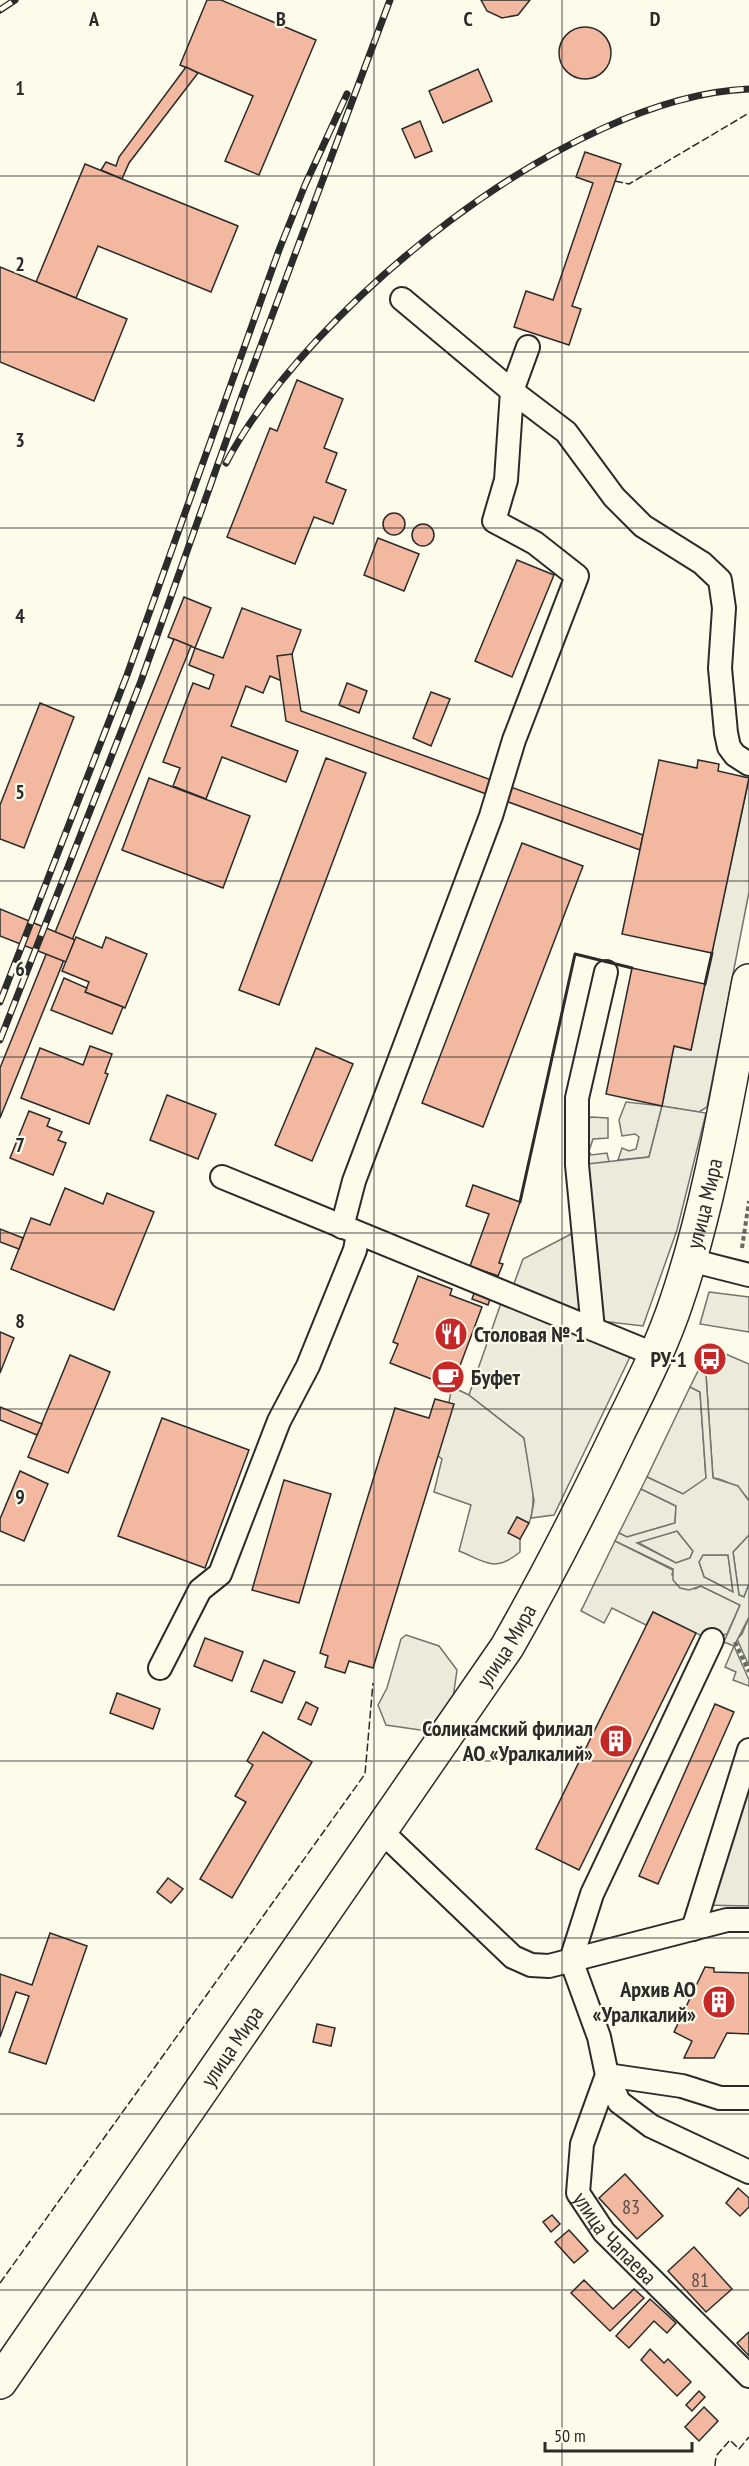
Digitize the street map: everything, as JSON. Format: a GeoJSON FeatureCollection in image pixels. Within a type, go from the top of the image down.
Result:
{"type":"FeatureCollection","features":[{"type":"Feature","properties":{"kind":"highway","name":"улица Мира"},"geometry":{"type":"LineString","coordinates":[[0,2382],[507,1647],[564,1547],[656,1355],[690,1260],[722,1119],[749,981]]}},
{"type":"Feature","properties":{"kind":"street"},"geometry":{"type":"LineString","coordinates":[[402,299],[512,391],[566,432],[614,497],[643,526],[702,563],[720,580],[724,608],[720,668],[726,733],[729,747],[735,755],[749,764]]}},
{"type":"Feature","properties":{"kind":"street"},"geometry":{"type":"LineString","coordinates":[[160,1668],[200,1590],[220,1574],[279,1421],[309,1366],[355,1250],[350,1230],[354,1181],[491,816],[514,740],[577,576],[535,543],[494,521],[506,480],[512,391],[528,347]]}},
{"type":"Feature","properties":{"kind":"street"},"geometry":{"type":"LineString","coordinates":[[593,1329],[577,1165],[576,1107],[606,972]]}},
{"type":"Feature","properties":{"kind":"street"},"geometry":{"type":"LineString","coordinates":[[222,1177],[656,1355]]}},
{"type":"Feature","properties":{"kind":"street"},"geometry":{"type":"LineString","coordinates":[[690,1260],[749,1275]]}},
{"type":"Feature","properties":{"kind":"street"},"geometry":{"type":"LineString","coordinates":[[712,1640],[592,1894],[571,1960],[599,2037],[607,2075],[619,2102],[651,2126],[749,2172]]}},
{"type":"Feature","properties":{"kind":"street"},"geometry":{"type":"LineString","coordinates":[[693,1929],[749,1749]]}},
{"type":"Feature","properties":{"kind":"street"},"geometry":{"type":"LineString","coordinates":[[380,1830],[513,1957],[531,1965],[549,1966],[727,1920],[749,1920]]}},
{"type":"Feature","properties":{"kind":"street"},"geometry":{"type":"LineString","coordinates":[[607,2075],[682,2086],[720,2098],[749,2098]]}},
{"type":"Feature","properties":{"kind":"street","name":"улица Чапаева"},"geometry":{"type":"LineString","coordinates":[[607,2075],[582,2144],[578,2193],[604,2232],[749,2376]]}},
{"type":"Feature","properties":{"kind":"path"},"geometry":{"type":"LineString","coordinates":[[742,1248],[749,1204]]}},
{"type":"Feature","properties":{"kind":"path"},"geometry":{"type":"LineString","coordinates":[[735,1642],[749,1672]]}},
{"type":"Feature","properties":{"kind":"shaded area"},"geometry":{"type":"Polygon","coordinates":[[[749,779],[749,892],[707,1107],[699,1112],[662,1106],[674,1046],[691,1050],[749,779]]]}},
{"type":"Feature","properties":{"kind":"shaded area"},"geometry":{"type":"Polygon","coordinates":[[[626,1102],[662,1106],[649,1157],[618,1160],[622,1148],[629,1151],[636,1149],[639,1137],[635,1134],[622,1136],[619,1120],[626,1102]]]}},
{"type":"Feature","properties":{"kind":"shaded area"},"geometry":{"type":"Polygon","coordinates":[[[662,1106],[706,1113],[677,1230],[643,1326],[592,1320],[512,1289],[523,1259],[577,1231],[570,1166],[649,1157],[662,1106]]]}},
{"type":"Feature","properties":{"kind":"shaded area"},"geometry":{"type":"Polygon","coordinates":[[[591,1117],[608,1118],[608,1138],[593,1139],[589,1151],[591,1155],[607,1153],[609,1162],[585,1167],[584,1124],[591,1117]]]}},
{"type":"Feature","properties":{"kind":"shaded area"},"geometry":{"type":"Polygon","coordinates":[[[709,1292],[749,1297],[749,1332],[700,1324],[709,1292]]]}},
{"type":"Feature","properties":{"kind":"shaded area"},"geometry":{"type":"Polygon","coordinates":[[[501,1303],[630,1357],[554,1515],[531,1518],[534,1501],[524,1438],[469,1395],[501,1303]]]}},
{"type":"Feature","properties":{"kind":"shaded area"},"geometry":{"type":"Polygon","coordinates":[[[721,1352],[749,1364],[749,1501],[733,1486],[723,1480],[713,1478],[706,1375],[698,1371],[701,1365],[712,1370],[721,1352]]]}},
{"type":"Feature","properties":{"kind":"shaded area"},"geometry":{"type":"Polygon","coordinates":[[[698,1371],[706,1375],[713,1478],[738,1486],[749,1501],[749,1535],[733,1552],[739,1595],[744,1597],[749,1584],[749,1617],[734,1646],[724,1642],[740,1605],[701,1586],[689,1590],[680,1588],[673,1580],[673,1569],[615,1541],[619,1533],[627,1537],[675,1523],[676,1506],[641,1489],[647,1477],[683,1494],[706,1478],[700,1392],[690,1387],[698,1371]],[[677,1531],[637,1543],[676,1563],[690,1558],[693,1551],[677,1531]],[[703,1555],[699,1562],[704,1577],[733,1592],[728,1555],[703,1555]]]}},
{"type":"Feature","properties":{"kind":"shaded area"},"geometry":{"type":"Polygon","coordinates":[[[452,1387],[469,1395],[524,1438],[532,1481],[532,1513],[529,1523],[517,1517],[509,1532],[520,1539],[520,1552],[497,1564],[484,1562],[459,1551],[471,1505],[434,1492],[442,1459],[438,1456],[452,1387]]]}},
{"type":"Feature","properties":{"kind":"shaded area"},"geometry":{"type":"Polygon","coordinates":[[[690,1387],[700,1392],[706,1479],[683,1494],[647,1477],[690,1387]]]}},
{"type":"Feature","properties":{"kind":"shaded area"},"geometry":{"type":"Polygon","coordinates":[[[641,1489],[676,1506],[675,1523],[627,1537],[619,1533],[641,1489]]]}},
{"type":"Feature","properties":{"kind":"shaded area"},"geometry":{"type":"Polygon","coordinates":[[[677,1531],[693,1551],[690,1558],[676,1563],[637,1542],[677,1531]]]}},
{"type":"Feature","properties":{"kind":"shaded area"},"geometry":{"type":"Polygon","coordinates":[[[749,1535],[749,1584],[744,1597],[739,1595],[733,1552],[749,1535]]]}},
{"type":"Feature","properties":{"kind":"shaded area"},"geometry":{"type":"Polygon","coordinates":[[[615,1541],[673,1570],[672,1575],[695,1589],[701,1586],[740,1605],[727,1634],[708,1639],[653,1612],[646,1625],[612,1608],[604,1623],[581,1611],[615,1541]]]}},
{"type":"Feature","properties":{"kind":"shaded area"},"geometry":{"type":"Polygon","coordinates":[[[703,1555],[728,1555],[733,1592],[704,1577],[699,1562],[703,1555]]]}},
{"type":"Feature","properties":{"kind":"shaded area"},"geometry":{"type":"Polygon","coordinates":[[[749,1617],[749,1666],[737,1639],[742,1634],[749,1617]]]}},
{"type":"Feature","properties":{"kind":"shaded area"},"geometry":{"type":"Polygon","coordinates":[[[406,1635],[439,1646],[457,1670],[453,1698],[427,1731],[386,1725],[378,1705],[387,1688],[401,1639],[406,1635]]]}},
{"type":"Feature","properties":{"kind":"shaded area"},"geometry":{"type":"Polygon","coordinates":[[[734,1646],[749,1680],[749,1686],[733,1680],[736,1672],[725,1667],[734,1646]]]}},
{"type":"Feature","properties":{"kind":"shaded area"},"geometry":{"type":"Polygon","coordinates":[[[749,1767],[749,1906],[701,1905],[749,1767]]]}},
{"type":"Feature","properties":{"kind":"building"},"geometry":{"type":"Polygon","coordinates":[[[207,0],[221,0],[316,40],[259,175],[225,161],[253,96],[180,65],[207,0]]]}},
{"type":"Feature","properties":{"kind":"building"},"geometry":{"type":"Polygon","coordinates":[[[481,0],[530,0],[518,15],[502,18],[487,11],[481,0]]]}},
{"type":"Feature","properties":{"kind":"building"},"geometry":{"type":"Polygon","coordinates":[[[585,27],[599,31],[607,39],[611,53],[607,67],[599,75],[585,79],[571,75],[563,67],[559,53],[563,39],[571,31],[585,27]]]}},
{"type":"Feature","properties":{"kind":"building"},"geometry":{"type":"Polygon","coordinates":[[[186,67],[198,73],[129,163],[122,179],[101,170],[106,162],[116,166],[119,157],[186,67]]]}},
{"type":"Feature","properties":{"kind":"building"},"geometry":{"type":"Polygon","coordinates":[[[478,69],[492,101],[443,123],[429,91],[478,69]]]}},
{"type":"Feature","properties":{"kind":"building"},"geometry":{"type":"Polygon","coordinates":[[[420,121],[432,151],[415,158],[402,129],[420,121]]]}},
{"type":"Feature","properties":{"kind":"building"},"geometry":{"type":"Polygon","coordinates":[[[585,152],[621,164],[572,306],[581,309],[569,345],[514,327],[526,291],[553,300],[593,183],[576,177],[585,152]]]}},
{"type":"Feature","properties":{"kind":"building"},"geometry":{"type":"Polygon","coordinates":[[[85,164],[238,226],[211,292],[98,246],[76,298],[36,282],[85,164]]]}},
{"type":"Feature","properties":{"kind":"building"},"geometry":{"type":"Polygon","coordinates":[[[0,267],[127,319],[94,401],[0,362],[0,267]]]}},
{"type":"Feature","properties":{"kind":"building"},"geometry":{"type":"Polygon","coordinates":[[[297,380],[343,399],[324,448],[337,453],[326,482],[346,490],[333,524],[314,517],[295,564],[227,537],[270,428],[277,431],[297,380]]]}},
{"type":"Feature","properties":{"kind":"building"},"geometry":{"type":"Polygon","coordinates":[[[394,513],[402,516],[405,524],[402,532],[394,535],[386,532],[383,524],[386,516],[394,513]]]}},
{"type":"Feature","properties":{"kind":"building"},"geometry":{"type":"Polygon","coordinates":[[[423,524],[431,527],[434,535],[431,543],[423,546],[415,543],[412,535],[415,527],[423,524]]]}},
{"type":"Feature","properties":{"kind":"building"},"geometry":{"type":"Polygon","coordinates":[[[378,538],[419,554],[404,591],[364,575],[378,538]]]}},
{"type":"Feature","properties":{"kind":"building"},"geometry":{"type":"Polygon","coordinates":[[[517,560],[554,575],[512,677],[475,661],[517,560]]]}},
{"type":"Feature","properties":{"kind":"building"},"geometry":{"type":"Polygon","coordinates":[[[184,597],[211,608],[195,648],[168,637],[184,597]]]}},
{"type":"Feature","properties":{"kind":"building"},"geometry":{"type":"Polygon","coordinates":[[[242,608],[301,630],[282,681],[270,676],[263,693],[246,686],[231,726],[298,751],[286,782],[222,757],[206,799],[173,786],[180,768],[163,762],[193,683],[209,689],[214,675],[189,665],[195,648],[223,658],[242,608]]]}},
{"type":"Feature","properties":{"kind":"building"},"geometry":{"type":"Polygon","coordinates":[[[174,639],[191,646],[0,1118],[0,1068],[174,639]]]}},
{"type":"Feature","properties":{"kind":"building"},"geometry":{"type":"Polygon","coordinates":[[[292,654],[301,711],[643,835],[640,850],[286,721],[277,656],[292,654]]]}},
{"type":"Feature","properties":{"kind":"building"},"geometry":{"type":"Polygon","coordinates":[[[347,683],[367,691],[359,713],[339,705],[347,683]]]}},
{"type":"Feature","properties":{"kind":"building"},"geometry":{"type":"Polygon","coordinates":[[[431,692],[450,699],[431,746],[413,738],[431,692]]]}},
{"type":"Feature","properties":{"kind":"building"},"geometry":{"type":"Polygon","coordinates":[[[40,703],[74,717],[24,848],[0,839],[0,805],[40,703]]]}},
{"type":"Feature","properties":{"kind":"building"},"geometry":{"type":"Polygon","coordinates":[[[326,758],[366,773],[279,1005],[239,990],[326,758]]]}},
{"type":"Feature","properties":{"kind":"building"},"geometry":{"type":"Polygon","coordinates":[[[659,760],[697,768],[698,760],[719,764],[718,771],[749,778],[712,953],[622,934],[659,760]]]}},
{"type":"Feature","properties":{"kind":"building"},"geometry":{"type":"Polygon","coordinates":[[[149,778],[250,816],[223,888],[122,850],[149,778]]]}},
{"type":"Feature","properties":{"kind":"building"},"geometry":{"type":"Polygon","coordinates":[[[522,843],[583,866],[483,1127],[422,1103],[522,843]]]}},
{"type":"Feature","properties":{"kind":"building"},"geometry":{"type":"Polygon","coordinates":[[[0,909],[75,940],[66,962],[0,936],[0,909]]]}},
{"type":"Feature","properties":{"kind":"building"},"geometry":{"type":"Polygon","coordinates":[[[76,937],[102,948],[106,937],[147,954],[125,1008],[85,992],[89,982],[62,971],[76,937]]]}},
{"type":"Feature","properties":{"kind":"building"},"geometry":{"type":"Polygon","coordinates":[[[632,968],[705,984],[691,1050],[674,1046],[662,1106],[606,1094],[632,968]]]}},
{"type":"Feature","properties":{"kind":"building"},"geometry":{"type":"Polygon","coordinates":[[[64,978],[87,988],[85,992],[123,1007],[112,1034],[51,1010],[64,978]]]}},
{"type":"Feature","properties":{"kind":"building"},"geometry":{"type":"Polygon","coordinates":[[[90,1046],[112,1054],[105,1073],[108,1074],[89,1124],[21,1098],[40,1048],[83,1065],[90,1046]]]}},
{"type":"Feature","properties":{"kind":"building"},"geometry":{"type":"Polygon","coordinates":[[[316,1048],[353,1064],[312,1161],[275,1145],[316,1048]]]}},
{"type":"Feature","properties":{"kind":"building"},"geometry":{"type":"Polygon","coordinates":[[[167,1095],[216,1114],[198,1159],[150,1140],[167,1095]]]}},
{"type":"Feature","properties":{"kind":"building"},"geometry":{"type":"Polygon","coordinates":[[[29,1111],[50,1119],[47,1126],[62,1132],[58,1140],[66,1143],[53,1175],[10,1158],[29,1111]]]}},
{"type":"Feature","properties":{"kind":"building"},"geometry":{"type":"Polygon","coordinates":[[[473,1185],[520,1202],[499,1263],[503,1264],[498,1276],[470,1266],[489,1214],[466,1206],[473,1185]]]}},
{"type":"Feature","properties":{"kind":"building"},"geometry":{"type":"Polygon","coordinates":[[[65,1188],[103,1204],[107,1193],[154,1212],[114,1310],[11,1269],[31,1218],[50,1225],[65,1188]]]}},
{"type":"Feature","properties":{"kind":"building"},"geometry":{"type":"Polygon","coordinates":[[[0,1229],[23,1238],[19,1249],[0,1242],[0,1229]]]}},
{"type":"Feature","properties":{"kind":"building"},"geometry":{"type":"Polygon","coordinates":[[[482,1271],[498,1276],[488,1305],[472,1299],[482,1271]]]}},
{"type":"Feature","properties":{"kind":"building"},"geometry":{"type":"Polygon","coordinates":[[[418,1276],[452,1289],[450,1295],[482,1307],[452,1387],[390,1363],[398,1344],[393,1342],[418,1276]]]}},
{"type":"Feature","properties":{"kind":"building"},"geometry":{"type":"Polygon","coordinates":[[[0,1332],[14,1338],[0,1373],[0,1332]]]}},
{"type":"Feature","properties":{"kind":"building"},"geometry":{"type":"Polygon","coordinates":[[[70,1355],[110,1372],[68,1473],[28,1457],[70,1355]]]}},
{"type":"Feature","properties":{"kind":"building"},"geometry":{"type":"Polygon","coordinates":[[[435,1399],[454,1404],[373,1668],[349,1661],[345,1673],[325,1667],[328,1656],[320,1653],[395,1408],[429,1418],[435,1399]]]}},
{"type":"Feature","properties":{"kind":"building"},"geometry":{"type":"Polygon","coordinates":[[[0,1407],[42,1424],[37,1435],[0,1420],[0,1407]]]}},
{"type":"Feature","properties":{"kind":"building"},"geometry":{"type":"Polygon","coordinates":[[[162,1418],[249,1450],[205,1568],[118,1536],[162,1418]]]}},
{"type":"Feature","properties":{"kind":"building"},"geometry":{"type":"Polygon","coordinates":[[[20,1471],[48,1484],[24,1541],[0,1531],[0,1519],[20,1471]]]}},
{"type":"Feature","properties":{"kind":"building"},"geometry":{"type":"Polygon","coordinates":[[[284,1480],[331,1494],[299,1603],[252,1590],[284,1480]]]}},
{"type":"Feature","properties":{"kind":"building"},"geometry":{"type":"Polygon","coordinates":[[[517,1517],[529,1523],[520,1539],[508,1533],[517,1517]]]}},
{"type":"Feature","properties":{"kind":"building","name":"Соликамский филиал АО «Уралкалий»"},"geometry":{"type":"Polygon","coordinates":[[[653,1612],[696,1633],[579,1870],[536,1849],[653,1612]]]}},
{"type":"Feature","properties":{"kind":"building"},"geometry":{"type":"Polygon","coordinates":[[[205,1638],[243,1652],[232,1681],[194,1666],[205,1638]]]}},
{"type":"Feature","properties":{"kind":"building"},"geometry":{"type":"Polygon","coordinates":[[[264,1660],[295,1672],[282,1703],[251,1691],[264,1660]]]}},
{"type":"Feature","properties":{"kind":"building"},"geometry":{"type":"Polygon","coordinates":[[[117,1693],[160,1709],[153,1729],[110,1713],[117,1693]]]}},
{"type":"Feature","properties":{"kind":"building"},"geometry":{"type":"Polygon","coordinates":[[[306,1702],[318,1708],[311,1725],[298,1719],[306,1702]]]}},
{"type":"Feature","properties":{"kind":"building"},"geometry":{"type":"Polygon","coordinates":[[[715,1704],[734,1712],[658,1884],[639,1876],[715,1704]]]}},
{"type":"Feature","properties":{"kind":"building"},"geometry":{"type":"Polygon","coordinates":[[[263,1732],[312,1762],[232,1898],[200,1879],[246,1802],[235,1796],[253,1765],[247,1761],[263,1732]]]}},
{"type":"Feature","properties":{"kind":"building"},"geometry":{"type":"Polygon","coordinates":[[[168,1878],[183,1889],[171,1903],[157,1892],[168,1878]]]}},
{"type":"Feature","properties":{"kind":"building"},"geometry":{"type":"Polygon","coordinates":[[[50,1933],[87,1946],[46,2064],[9,2052],[29,1996],[16,1992],[0,2037],[0,1974],[32,1985],[50,1933]]]}},
{"type":"Feature","properties":{"kind":"building","name":"Архив АО «Уралкалий»"},"geometry":{"type":"Polygon","coordinates":[[[705,1967],[714,1968],[714,1972],[749,1973],[749,2034],[727,2033],[714,2058],[684,2058],[692,2041],[674,2032],[705,1967]]]}},
{"type":"Feature","properties":{"kind":"building"},"geometry":{"type":"Polygon","coordinates":[[[317,2024],[335,2028],[331,2046],[313,2042],[317,2024]]]}},
{"type":"Feature","properties":{"kind":"building"},"geometry":{"type":"Polygon","coordinates":[[[625,2174],[663,2216],[637,2239],[599,2198],[625,2174]]]}},
{"type":"Feature","properties":{"kind":"building"},"geometry":{"type":"Polygon","coordinates":[[[738,2188],[749,2198],[749,2207],[740,2216],[726,2203],[738,2188]]]}},
{"type":"Feature","properties":{"kind":"building"},"geometry":{"type":"Polygon","coordinates":[[[552,2215],[560,2224],[551,2232],[543,2222],[552,2215]]]}},
{"type":"Feature","properties":{"kind":"building"},"geometry":{"type":"Polygon","coordinates":[[[569,2230],[588,2251],[574,2263],[555,2242],[569,2230]]]}},
{"type":"Feature","properties":{"kind":"building"},"geometry":{"type":"Polygon","coordinates":[[[694,2247],[732,2289],[706,2312],[668,2271],[694,2247]]]}},
{"type":"Feature","properties":{"kind":"building"},"geometry":{"type":"Polygon","coordinates":[[[584,2280],[613,2309],[634,2289],[644,2298],[610,2331],[571,2293],[584,2280]]]}},
{"type":"Feature","properties":{"kind":"building"},"geometry":{"type":"Polygon","coordinates":[[[650,2299],[676,2323],[667,2333],[654,2321],[629,2348],[616,2336],[650,2299]]]}},
{"type":"Feature","properties":{"kind":"building"},"geometry":{"type":"Polygon","coordinates":[[[749,2332],[749,2356],[737,2343],[749,2332]]]}},
{"type":"Feature","properties":{"kind":"building"},"geometry":{"type":"Polygon","coordinates":[[[650,2349],[664,2363],[668,2359],[691,2382],[677,2396],[641,2360],[650,2349]]]}},
{"type":"Feature","properties":{"kind":"building"},"geometry":{"type":"Polygon","coordinates":[[[699,2391],[705,2397],[692,2411],[686,2405],[699,2391]]]}},
{"type":"Feature","properties":{"kind":"building"},"geometry":{"type":"Polygon","coordinates":[[[704,2407],[718,2421],[699,2441],[685,2427],[704,2407]]]}},
{"type":"Feature","properties":{"kind":"railway"},"geometry":{"type":"LineString","coordinates":[[0,10],[15,0]]}},
{"type":"Feature","properties":{"kind":"railway"},"geometry":{"type":"LineString","coordinates":[[0,1040],[141,681],[242,396],[390,0]]}},
{"type":"Feature","properties":{"kind":"railway"},"geometry":{"type":"LineString","coordinates":[[226,463],[265,403],[317,340],[380,278],[450,220],[526,170],[602,129],[678,101],[749,89]]}},
{"type":"Feature","properties":{"kind":"railway"},"geometry":{"type":"LineString","coordinates":[[0,1002],[127,675],[279,250],[305,185],[347,94]]}},
{"type":"Feature","properties":{"kind":"fence"},"geometry":{"type":"LineString","coordinates":[[615,181],[629,184],[749,113]]}},
{"type":"Feature","properties":{"kind":"fence"},"geometry":{"type":"LineString","coordinates":[[0,2283],[365,1774],[373,1683]]}},
{"type":"Feature","properties":{"kind":"fence"},"geometry":{"type":"LineString","coordinates":[[715,2466],[716,2456],[730,2440],[739,2449],[749,2437]]}},
{"type":"Feature","properties":{"kind":"wall"},"geometry":{"type":"LineString","coordinates":[[705,984],[712,953]]}},
{"type":"Feature","properties":{"kind":"wall"},"geometry":{"type":"LineString","coordinates":[[520,1202],[575,954],[632,968]]}},
{"type":"Feature","properties":{"kind":"place","name":"Столовая № 1"},"geometry":{"type":"Point","coordinates":[451,1334]}},
{"type":"Feature","properties":{"kind":"place","name":"РУ-1"},"geometry":{"type":"Point","coordinates":[710,1359]}},
{"type":"Feature","properties":{"kind":"place","name":"Буфет"},"geometry":{"type":"Point","coordinates":[448,1377]}},
{"type":"Feature","properties":{"kind":"place","name":"Соликамский филиал АО «Уралкалий»"},"geometry":{"type":"Point","coordinates":[616,1741]}},
{"type":"Feature","properties":{"kind":"place","name":"Архив АО «Уралкалий»"},"geometry":{"type":"Point","coordinates":[719,2002]}}]}
